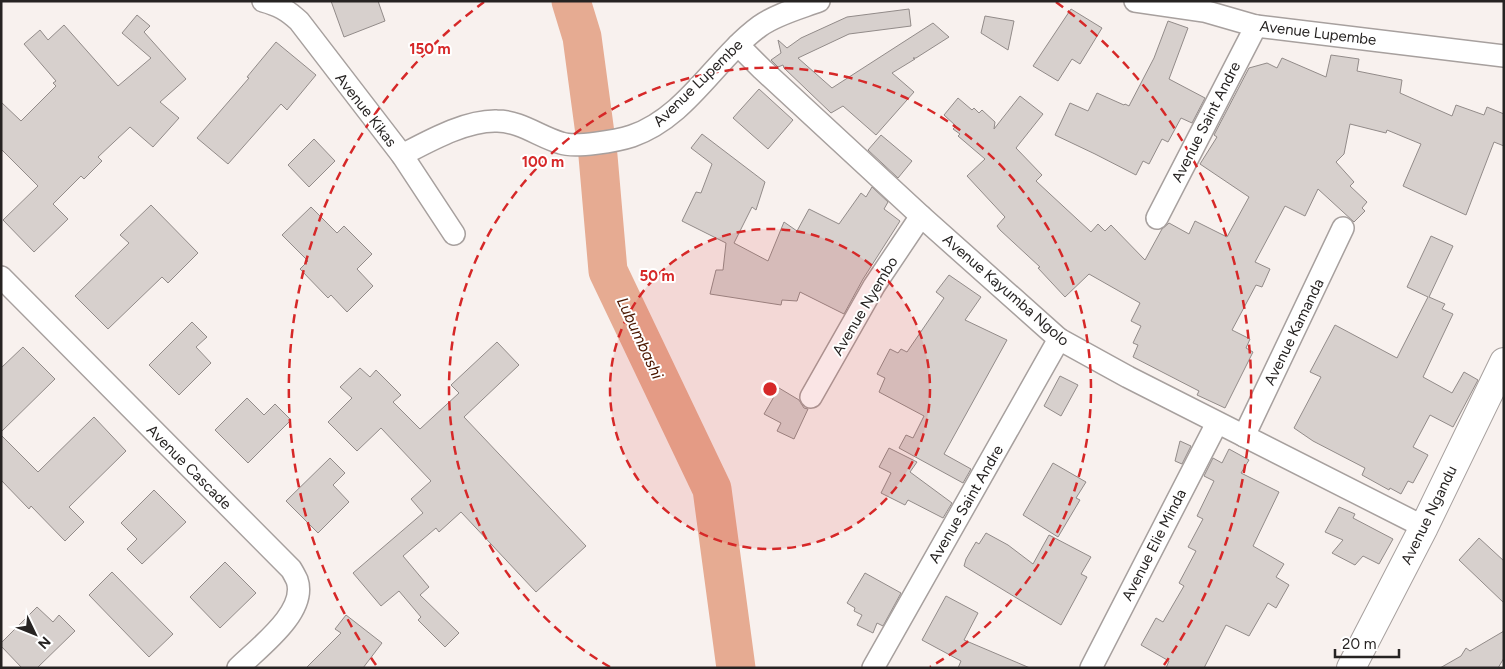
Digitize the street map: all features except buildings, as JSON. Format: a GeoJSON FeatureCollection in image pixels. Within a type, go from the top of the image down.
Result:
{"type":"FeatureCollection","features":[{"type":"Feature","properties":{"kind":"street","name":"Avenue Kikas"},"geometry":{"type":"LineString","coordinates":[[263,1],[278,5],[299,21],[402,155],[454,234]]}},
{"type":"Feature","properties":{"kind":"street","name":"Avenue Lupembe"},"geometry":{"type":"LineString","coordinates":[[402,155],[464,126],[486,121],[499,121],[519,126],[562,144],[573,145],[619,140],[650,129],[663,121],[684,102],[738,45],[761,25],[793,10],[819,1]]}},
{"type":"Feature","properties":{"kind":"street","name":"Avenue Lupembe"},"geometry":{"type":"LineString","coordinates":[[1135,1],[1204,6],[1256,26],[1504,56]]}},
{"type":"Feature","properties":{"kind":"street","name":"Avenue Saint Andre"},"geometry":{"type":"LineString","coordinates":[[1157,218],[1256,26]]}},
{"type":"Feature","properties":{"kind":"street","name":"Avenue Kayumba Ngolo"},"geometry":{"type":"LineString","coordinates":[[738,45],[921,216],[1059,339],[1217,423],[1424,527]]}},
{"type":"Feature","properties":{"kind":"street","name":"Avenue Nyembo"},"geometry":{"type":"LineString","coordinates":[[811,397],[874,286],[921,216]]}},
{"type":"Feature","properties":{"kind":"street","name":"Avenue Kamanda"},"geometry":{"type":"LineString","coordinates":[[1244,436],[1343,228]]}},
{"type":"Feature","properties":{"kind":"street","name":"Avenue Cascade"},"geometry":{"type":"LineString","coordinates":[[1,277],[291,569],[298,587],[298,597],[291,613],[238,668]]}},
{"type":"Feature","properties":{"kind":"street","name":"Avenue Saint Andre"},"geometry":{"type":"LineString","coordinates":[[873,668],[1059,339]]}},
{"type":"Feature","properties":{"kind":"street","name":"Avenue Ngandu"},"geometry":{"type":"LineString","coordinates":[[1351,668],[1501,377]]}},
{"type":"Feature","properties":{"kind":"street","name":"Avenue Elie Minda"},"geometry":{"type":"LineString","coordinates":[[1091,668],[1217,423]]}},
{"type":"Feature","properties":{"kind":"waterway","name":"Lubumbashi"},"geometry":{"type":"LineString","coordinates":[[571,1],[582,37],[598,156],[608,271],[712,489],[736,668]]}}]}
